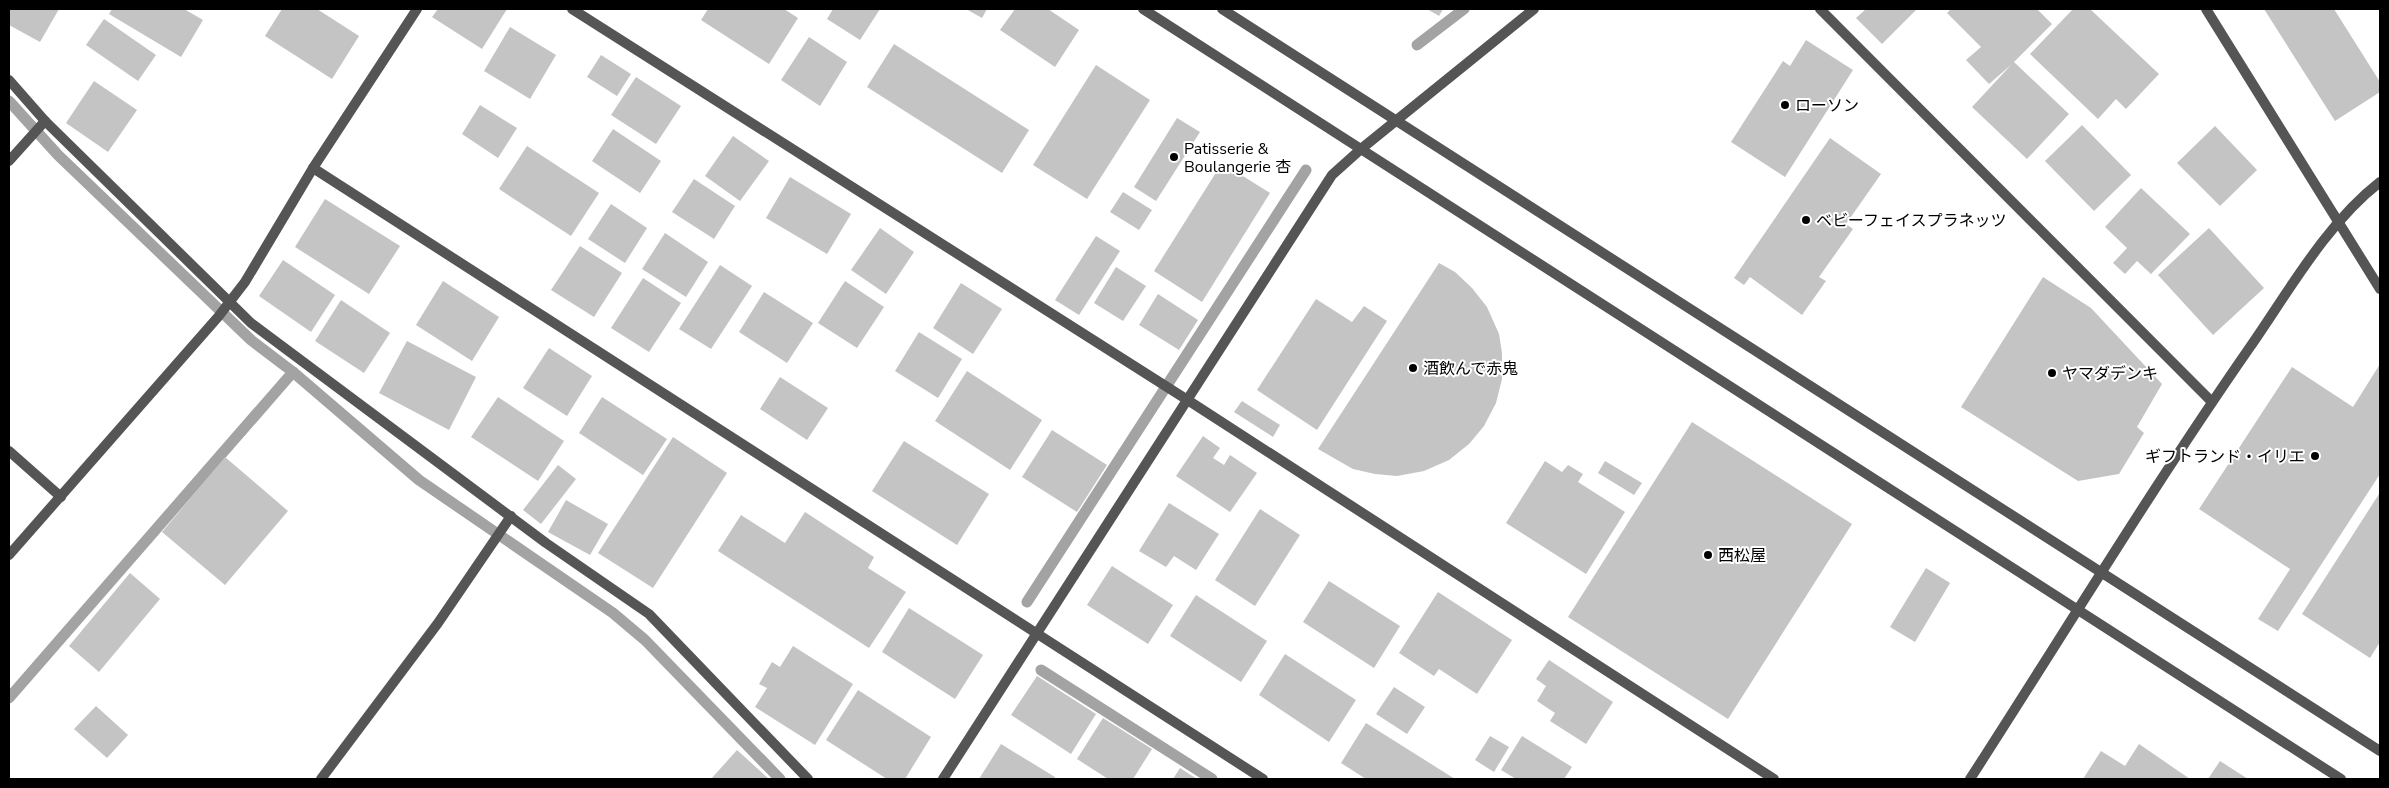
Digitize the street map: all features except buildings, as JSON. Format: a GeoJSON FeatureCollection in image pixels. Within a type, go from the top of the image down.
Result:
{"type":"FeatureCollection","features":[{"type":"Feature","properties":{"kind":"street"},"geometry":{"type":"LineString","coordinates":[[9,555],[223,310],[245,282],[313,168],[417,9]]}},
{"type":"Feature","properties":{"kind":"street"},"geometry":{"type":"LineString","coordinates":[[572,9],[1186,399],[1774,779]]}},
{"type":"Feature","properties":{"kind":"street"},"geometry":{"type":"LineString","coordinates":[[1143,9],[2341,779]]}},
{"type":"Feature","properties":{"kind":"street"},"geometry":{"type":"LineString","coordinates":[[1222,9],[2380,751]]}},
{"type":"Feature","properties":{"kind":"street"},"geometry":{"type":"LineString","coordinates":[[943,779],[1186,399],[1332,176],[1361,149],[1534,9]]}},
{"type":"Feature","properties":{"kind":"street"},"geometry":{"type":"LineString","coordinates":[[1820,9],[2212,402]]}},
{"type":"Feature","properties":{"kind":"street"},"geometry":{"type":"LineString","coordinates":[[2206,9],[2380,289]]}},
{"type":"Feature","properties":{"kind":"street"},"geometry":{"type":"LineString","coordinates":[[9,80],[39,127],[223,310],[251,323],[511,516],[649,614],[808,779]]}},
{"type":"Feature","properties":{"kind":"street"},"geometry":{"type":"LineString","coordinates":[[9,161],[39,127]]}},
{"type":"Feature","properties":{"kind":"street"},"geometry":{"type":"LineString","coordinates":[[313,168],[1263,779]]}},
{"type":"Feature","properties":{"kind":"street"},"geometry":{"type":"LineString","coordinates":[[1970,779],[2212,402],[2320,246],[2363,195],[2380,182]]}},
{"type":"Feature","properties":{"kind":"street"},"geometry":{"type":"LineString","coordinates":[[9,451],[61,497]]}},
{"type":"Feature","properties":{"kind":"street"},"geometry":{"type":"LineString","coordinates":[[321,779],[438,623],[511,516]]}},
{"type":"Feature","properties":{"kind":"waterway"},"geometry":{"type":"LineString","coordinates":[[1417,45],[1464,9]]}},
{"type":"Feature","properties":{"kind":"waterway"},"geometry":{"type":"LineString","coordinates":[[9,101],[58,155],[251,340],[293,372],[419,480],[613,613],[645,640],[780,779]]}},
{"type":"Feature","properties":{"kind":"waterway"},"geometry":{"type":"LineString","coordinates":[[1027,602],[1306,170]]}},
{"type":"Feature","properties":{"kind":"waterway"},"geometry":{"type":"LineString","coordinates":[[9,698],[293,372]]}},
{"type":"Feature","properties":{"kind":"waterway"},"geometry":{"type":"LineString","coordinates":[[1041,670],[1212,779]]}},
{"type":"Feature","properties":{"kind":"place","name":"ローソン"},"geometry":{"type":"Point","coordinates":[1785,105]}},
{"type":"Feature","properties":{"kind":"place","name":"Patisserie & Boulangerie 杏"},"geometry":{"type":"Point","coordinates":[1174,157]}},
{"type":"Feature","properties":{"kind":"place","name":"ベビーフェイスプラネッツ"},"geometry":{"type":"Point","coordinates":[1806,220]}},
{"type":"Feature","properties":{"kind":"place","name":"酒飲んで赤鬼"},"geometry":{"type":"Point","coordinates":[1413,368]}},
{"type":"Feature","properties":{"kind":"place","name":"ヤマダデンキ"},"geometry":{"type":"Point","coordinates":[2052,373]}},
{"type":"Feature","properties":{"kind":"place","name":"ギフトランド・イリエ"},"geometry":{"type":"Point","coordinates":[2315,456]}},
{"type":"Feature","properties":{"kind":"place","name":"西松屋"},"geometry":{"type":"Point","coordinates":[1708,555]}}]}
